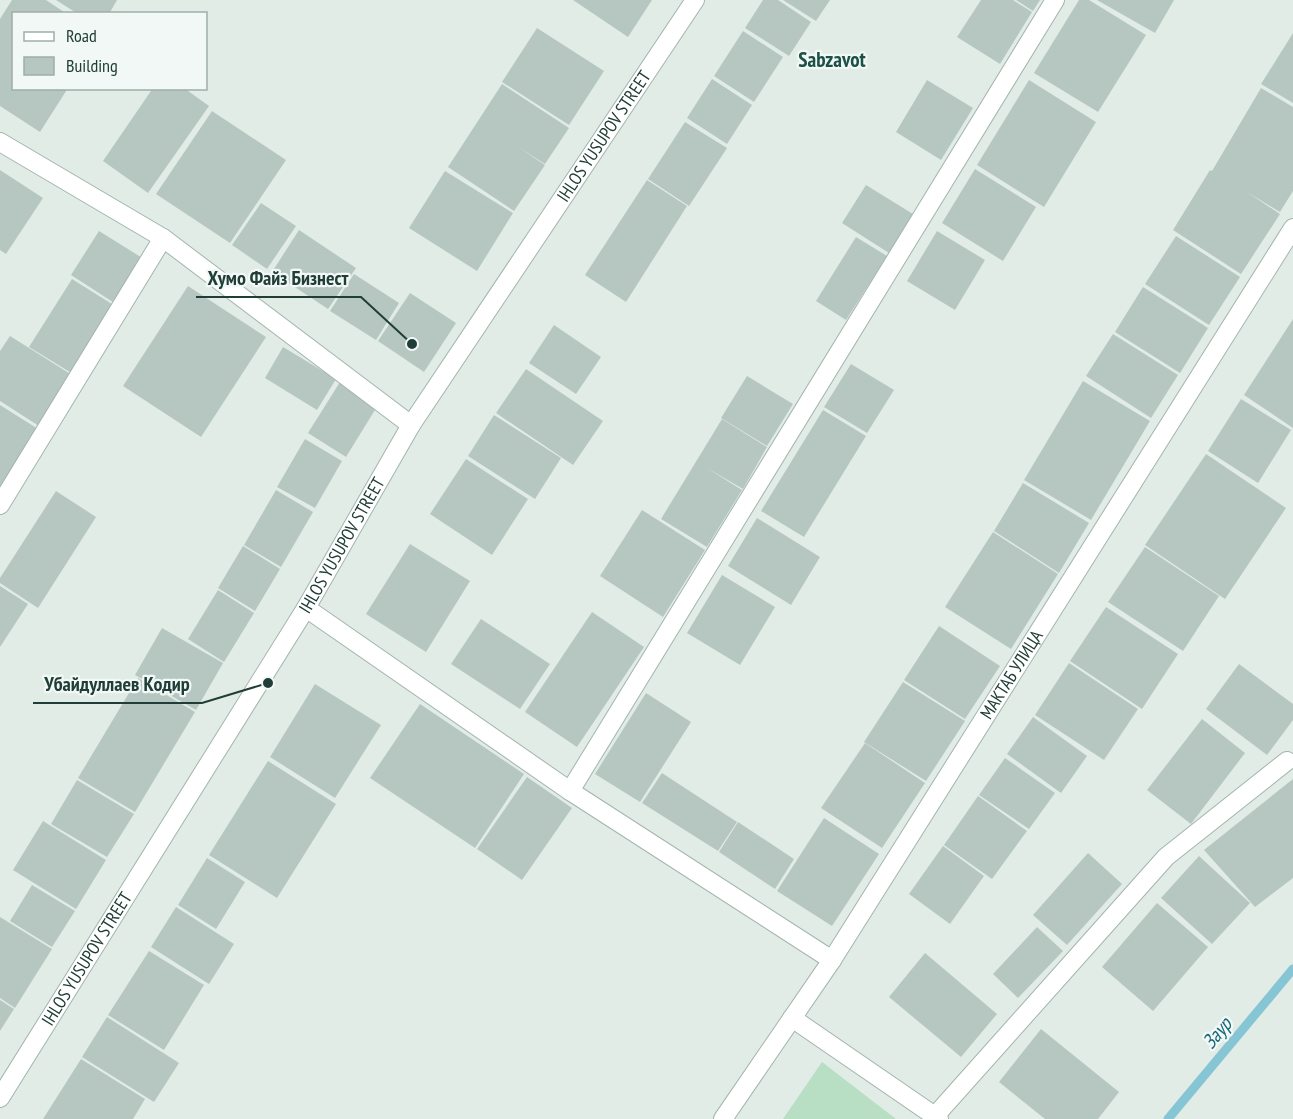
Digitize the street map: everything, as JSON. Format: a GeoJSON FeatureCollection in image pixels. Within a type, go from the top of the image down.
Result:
{"type":"FeatureCollection","features":[{"type":"Feature","properties":{"kind":"street","name":"IHLOS YUSUPOV STREET"},"geometry":{"type":"LineString","coordinates":[[0,1098],[306,608],[411,425],[695,0]]}},
{"type":"Feature","properties":{"kind":"street"},"geometry":{"type":"LineString","coordinates":[[570,791],[1055,0]]}},
{"type":"Feature","properties":{"kind":"street"},"geometry":{"type":"LineString","coordinates":[[0,142],[163,238],[411,425]]}},
{"type":"Feature","properties":{"kind":"street","name":"МАКТАБ УЛИЦА"},"geometry":{"type":"LineString","coordinates":[[723,1119],[832,960],[1293,228]]}},
{"type":"Feature","properties":{"kind":"street"},"geometry":{"type":"LineString","coordinates":[[0,505],[163,238]]}},
{"type":"Feature","properties":{"kind":"street"},"geometry":{"type":"LineString","coordinates":[[306,608],[570,791],[832,960]]}},
{"type":"Feature","properties":{"kind":"street"},"geometry":{"type":"LineString","coordinates":[[792,1018],[937,1118],[1166,857],[1287,761]]}},
{"type":"Feature","properties":{"kind":"green space"},"geometry":{"type":"Polygon","coordinates":[[[822,1062],[896,1119],[783,1119],[822,1062]]]}},
{"type":"Feature","properties":{"kind":"building"},"geometry":{"type":"Polygon","coordinates":[[[12,0],[46,0],[64,12],[12,12],[12,90],[67,90],[40,132],[0,106],[0,19],[12,0]]]}},
{"type":"Feature","properties":{"kind":"building"},"geometry":{"type":"Polygon","coordinates":[[[56,0],[117,0],[110,12],[75,12],[56,0]]]}},
{"type":"Feature","properties":{"kind":"building"},"geometry":{"type":"Polygon","coordinates":[[[573,0],[652,0],[628,37],[573,0]]]}},
{"type":"Feature","properties":{"kind":"building"},"geometry":{"type":"Polygon","coordinates":[[[763,0],[778,0],[811,22],[789,56],[745,28],[763,0]]]}},
{"type":"Feature","properties":{"kind":"building"},"geometry":{"type":"Polygon","coordinates":[[[783,0],[830,0],[816,21],[783,0]]]}},
{"type":"Feature","properties":{"kind":"building"},"geometry":{"type":"Polygon","coordinates":[[[981,0],[1013,0],[1032,12],[1000,64],[957,37],[981,0]]]}},
{"type":"Feature","properties":{"kind":"building"},"geometry":{"type":"Polygon","coordinates":[[[1016,0],[1040,0],[1033,11],[1016,0]]]}},
{"type":"Feature","properties":{"kind":"building"},"geometry":{"type":"Polygon","coordinates":[[[1079,0],[1089,0],[1146,35],[1098,112],[1034,73],[1079,0]]]}},
{"type":"Feature","properties":{"kind":"building"},"geometry":{"type":"Polygon","coordinates":[[[1097,0],[1174,0],[1155,33],[1097,0]]]}},
{"type":"Feature","properties":{"kind":"building"},"geometry":{"type":"Polygon","coordinates":[[[537,28],[604,71],[569,125],[502,82],[537,28]]]}},
{"type":"Feature","properties":{"kind":"building"},"geometry":{"type":"Polygon","coordinates":[[[743,31],[783,57],[754,102],[714,76],[743,31]]]}},
{"type":"Feature","properties":{"kind":"building"},"geometry":{"type":"Polygon","coordinates":[[[1293,33],[1293,103],[1261,84],[1293,33]]]}},
{"type":"Feature","properties":{"kind":"building"},"geometry":{"type":"Polygon","coordinates":[[[712,79],[752,105],[727,144],[687,118],[712,79]]]}},
{"type":"Feature","properties":{"kind":"building"},"geometry":{"type":"Polygon","coordinates":[[[927,80],[973,108],[941,160],[896,132],[927,80]]]}},
{"type":"Feature","properties":{"kind":"building"},"geometry":{"type":"Polygon","coordinates":[[[1029,80],[1096,122],[1044,207],[977,165],[1029,80]]]}},
{"type":"Feature","properties":{"kind":"building"},"geometry":{"type":"Polygon","coordinates":[[[502,84],[569,128],[545,164],[518,147],[545,165],[514,211],[448,167],[502,84]]]}},
{"type":"Feature","properties":{"kind":"building"},"geometry":{"type":"Polygon","coordinates":[[[1261,88],[1293,107],[1293,191],[1280,212],[1247,192],[1280,214],[1241,274],[1173,230],[1210,170],[1212,171],[1261,88]]]}},
{"type":"Feature","properties":{"kind":"building"},"geometry":{"type":"Polygon","coordinates":[[[152,90],[187,90],[209,106],[148,193],[103,161],[152,90]]]}},
{"type":"Feature","properties":{"kind":"building"},"geometry":{"type":"Polygon","coordinates":[[[212,111],[286,160],[230,243],[156,194],[212,111]]]}},
{"type":"Feature","properties":{"kind":"building"},"geometry":{"type":"Polygon","coordinates":[[[685,122],[727,148],[689,206],[648,179],[685,122]]]}},
{"type":"Feature","properties":{"kind":"building"},"geometry":{"type":"Polygon","coordinates":[[[975,169],[1036,207],[1003,261],[942,223],[975,169]]]}},
{"type":"Feature","properties":{"kind":"building"},"geometry":{"type":"Polygon","coordinates":[[[0,170],[43,198],[6,254],[0,250],[0,170]]]}},
{"type":"Feature","properties":{"kind":"building"},"geometry":{"type":"Polygon","coordinates":[[[445,171],[513,213],[477,271],[409,228],[445,171]]]}},
{"type":"Feature","properties":{"kind":"building"},"geometry":{"type":"Polygon","coordinates":[[[647,180],[687,206],[626,302],[585,275],[647,180]]]}},
{"type":"Feature","properties":{"kind":"building"},"geometry":{"type":"Polygon","coordinates":[[[866,185],[913,214],[889,253],[842,223],[866,185]]]}},
{"type":"Feature","properties":{"kind":"building"},"geometry":{"type":"Polygon","coordinates":[[[261,203],[296,226],[267,269],[232,245],[261,203]]]}},
{"type":"Feature","properties":{"kind":"building"},"geometry":{"type":"Polygon","coordinates":[[[299,230],[356,268],[328,309],[272,272],[299,230]]]}},
{"type":"Feature","properties":{"kind":"building"},"geometry":{"type":"Polygon","coordinates":[[[99,231],[144,259],[116,304],[71,275],[99,231]]]}},
{"type":"Feature","properties":{"kind":"building"},"geometry":{"type":"Polygon","coordinates":[[[937,231],[985,260],[955,310],[907,281],[937,231]]]}},
{"type":"Feature","properties":{"kind":"building"},"geometry":{"type":"Polygon","coordinates":[[[1176,236],[1240,277],[1209,325],[1145,284],[1176,236]]]}},
{"type":"Feature","properties":{"kind":"building"},"geometry":{"type":"Polygon","coordinates":[[[856,237],[887,256],[846,320],[816,301],[856,237]]]}},
{"type":"Feature","properties":{"kind":"building"},"geometry":{"type":"Polygon","coordinates":[[[354,274],[399,303],[376,340],[330,311],[354,274]]]}},
{"type":"Feature","properties":{"kind":"building"},"geometry":{"type":"Polygon","coordinates":[[[72,279],[115,306],[73,374],[29,347],[72,279]]]}},
{"type":"Feature","properties":{"kind":"building"},"geometry":{"type":"Polygon","coordinates":[[[188,286],[266,337],[201,437],[123,386],[188,286]]]}},
{"type":"Feature","properties":{"kind":"building"},"geometry":{"type":"Polygon","coordinates":[[[1143,287],[1208,328],[1180,373],[1115,332],[1143,287]]]}},
{"type":"Feature","properties":{"kind":"building"},"geometry":{"type":"Polygon","coordinates":[[[410,293],[456,323],[424,372],[378,341],[410,293]]]}},
{"type":"Feature","properties":{"kind":"building"},"geometry":{"type":"Polygon","coordinates":[[[1293,319],[1293,428],[1244,395],[1293,319]]]}},
{"type":"Feature","properties":{"kind":"building"},"geometry":{"type":"Polygon","coordinates":[[[554,325],[601,357],[576,394],[529,363],[554,325]]]}},
{"type":"Feature","properties":{"kind":"building"},"geometry":{"type":"Polygon","coordinates":[[[1113,334],[1178,375],[1151,418],[1086,376],[1113,334]]]}},
{"type":"Feature","properties":{"kind":"building"},"geometry":{"type":"Polygon","coordinates":[[[10,336],[72,375],[39,426],[0,401],[0,351],[10,336]]]}},
{"type":"Feature","properties":{"kind":"building"},"geometry":{"type":"Polygon","coordinates":[[[283,347],[336,379],[317,410],[265,378],[283,347]]]}},
{"type":"Feature","properties":{"kind":"building"},"geometry":{"type":"Polygon","coordinates":[[[851,364],[894,390],[867,433],[824,407],[851,364]]]}},
{"type":"Feature","properties":{"kind":"building"},"geometry":{"type":"Polygon","coordinates":[[[526,369],[603,421],[573,465],[496,413],[526,369]]]}},
{"type":"Feature","properties":{"kind":"building"},"geometry":{"type":"Polygon","coordinates":[[[747,376],[793,404],[767,446],[721,418],[747,376]]]}},
{"type":"Feature","properties":{"kind":"building"},"geometry":{"type":"Polygon","coordinates":[[[1083,381],[1150,421],[1091,520],[1024,480],[1083,381]]]}},
{"type":"Feature","properties":{"kind":"building"},"geometry":{"type":"Polygon","coordinates":[[[340,382],[378,405],[346,457],[308,433],[340,382]]]}},
{"type":"Feature","properties":{"kind":"building"},"geometry":{"type":"Polygon","coordinates":[[[1241,399],[1291,430],[1258,483],[1208,451],[1241,399]]]}},
{"type":"Feature","properties":{"kind":"building"},"geometry":{"type":"Polygon","coordinates":[[[0,405],[38,429],[0,488],[0,405]]]}},
{"type":"Feature","properties":{"kind":"building"},"geometry":{"type":"Polygon","coordinates":[[[823,410],[866,436],[804,537],[761,511],[823,410]]]}},
{"type":"Feature","properties":{"kind":"building"},"geometry":{"type":"Polygon","coordinates":[[[494,415],[561,458],[535,499],[468,456],[494,415]]]}},
{"type":"Feature","properties":{"kind":"building"},"geometry":{"type":"Polygon","coordinates":[[[722,419],[767,447],[743,489],[707,468],[742,490],[707,547],[661,519],[722,419]]]}},
{"type":"Feature","properties":{"kind":"building"},"geometry":{"type":"Polygon","coordinates":[[[305,439],[342,461],[315,508],[277,487],[305,439]]]}},
{"type":"Feature","properties":{"kind":"building"},"geometry":{"type":"Polygon","coordinates":[[[1206,454],[1286,508],[1225,599],[1145,545],[1206,454]]]}},
{"type":"Feature","properties":{"kind":"building"},"geometry":{"type":"Polygon","coordinates":[[[466,459],[528,499],[492,555],[430,514],[466,459]]]}},
{"type":"Feature","properties":{"kind":"building"},"geometry":{"type":"Polygon","coordinates":[[[1023,483],[1089,523],[1059,573],[994,531],[1023,483]]]}},
{"type":"Feature","properties":{"kind":"building"},"geometry":{"type":"Polygon","coordinates":[[[276,490],[313,512],[281,567],[244,545],[276,490]]]}},
{"type":"Feature","properties":{"kind":"building"},"geometry":{"type":"Polygon","coordinates":[[[56,491],[96,517],[38,608],[0,583],[0,578],[56,491]]]}},
{"type":"Feature","properties":{"kind":"building"},"geometry":{"type":"Polygon","coordinates":[[[642,510],[705,550],[663,617],[600,576],[642,510]]]}},
{"type":"Feature","properties":{"kind":"building"},"geometry":{"type":"Polygon","coordinates":[[[757,518],[820,557],[791,605],[728,566],[757,518]]]}},
{"type":"Feature","properties":{"kind":"building"},"geometry":{"type":"Polygon","coordinates":[[[993,532],[1058,574],[1011,649],[945,607],[993,532]]]}},
{"type":"Feature","properties":{"kind":"building"},"geometry":{"type":"Polygon","coordinates":[[[410,544],[470,581],[426,652],[366,614],[410,544]]]}},
{"type":"Feature","properties":{"kind":"building"},"geometry":{"type":"Polygon","coordinates":[[[243,546],[280,569],[255,611],[218,588],[243,546]]]}},
{"type":"Feature","properties":{"kind":"building"},"geometry":{"type":"Polygon","coordinates":[[[1145,547],[1219,596],[1183,651],[1108,602],[1145,547]]]}},
{"type":"Feature","properties":{"kind":"building"},"geometry":{"type":"Polygon","coordinates":[[[722,575],[775,607],[740,665],[687,633],[722,575]]]}},
{"type":"Feature","properties":{"kind":"building"},"geometry":{"type":"Polygon","coordinates":[[[0,586],[28,604],[0,647],[0,586]]]}},
{"type":"Feature","properties":{"kind":"building"},"geometry":{"type":"Polygon","coordinates":[[[218,590],[254,613],[224,662],[188,639],[218,590]]]}},
{"type":"Feature","properties":{"kind":"building"},"geometry":{"type":"Polygon","coordinates":[[[1106,607],[1178,654],[1142,709],[1070,661],[1106,607]]]}},
{"type":"Feature","properties":{"kind":"building"},"geometry":{"type":"Polygon","coordinates":[[[592,612],[644,647],[577,747],[525,712],[592,612]]]}},
{"type":"Feature","properties":{"kind":"building"},"geometry":{"type":"Polygon","coordinates":[[[481,619],[550,664],[520,709],[451,664],[481,619]]]}},
{"type":"Feature","properties":{"kind":"building"},"geometry":{"type":"Polygon","coordinates":[[[939,626],[1000,666],[965,719],[904,680],[939,626]]]}},
{"type":"Feature","properties":{"kind":"building"},"geometry":{"type":"Polygon","coordinates":[[[162,628],[223,663],[196,710],[135,675],[162,628]]]}},
{"type":"Feature","properties":{"kind":"building"},"geometry":{"type":"Polygon","coordinates":[[[1069,663],[1138,709],[1104,760],[1035,715],[1069,663]]]}},
{"type":"Feature","properties":{"kind":"building"},"geometry":{"type":"Polygon","coordinates":[[[1239,664],[1293,704],[1293,720],[1267,755],[1206,709],[1239,664]]]}},
{"type":"Feature","properties":{"kind":"building"},"geometry":{"type":"Polygon","coordinates":[[[138,678],[195,712],[135,812],[78,778],[138,678]]]}},
{"type":"Feature","properties":{"kind":"building"},"geometry":{"type":"Polygon","coordinates":[[[903,682],[965,721],[926,781],[864,742],[903,682]]]}},
{"type":"Feature","properties":{"kind":"building"},"geometry":{"type":"Polygon","coordinates":[[[315,684],[381,725],[335,798],[270,757],[315,684]]]}},
{"type":"Feature","properties":{"kind":"building"},"geometry":{"type":"Polygon","coordinates":[[[646,693],[691,722],[640,802],[595,774],[646,693]]]}},
{"type":"Feature","properties":{"kind":"building"},"geometry":{"type":"Polygon","coordinates":[[[420,704],[524,774],[475,848],[370,778],[420,704]]]}},
{"type":"Feature","properties":{"kind":"building"},"geometry":{"type":"Polygon","coordinates":[[[1033,717],[1087,756],[1061,793],[1007,754],[1033,717]]]}},
{"type":"Feature","properties":{"kind":"building"},"geometry":{"type":"Polygon","coordinates":[[[1202,719],[1245,753],[1191,824],[1147,790],[1202,719]]]}},
{"type":"Feature","properties":{"kind":"building"},"geometry":{"type":"Polygon","coordinates":[[[865,743],[925,783],[882,848],[821,808],[865,743]]]}},
{"type":"Feature","properties":{"kind":"building"},"geometry":{"type":"Polygon","coordinates":[[[1005,758],[1055,793],[1029,829],[979,795],[1005,758]]]}},
{"type":"Feature","properties":{"kind":"building"},"geometry":{"type":"Polygon","coordinates":[[[268,761],[336,804],[277,898],[209,855],[268,761]]]}},
{"type":"Feature","properties":{"kind":"building"},"geometry":{"type":"Polygon","coordinates":[[[662,773],[737,822],[718,851],[642,803],[662,773]]]}},
{"type":"Feature","properties":{"kind":"building"},"geometry":{"type":"Polygon","coordinates":[[[527,777],[572,808],[522,880],[477,849],[527,777]]]}},
{"type":"Feature","properties":{"kind":"building"},"geometry":{"type":"Polygon","coordinates":[[[1293,779],[1293,878],[1255,907],[1204,850],[1293,779]]]}},
{"type":"Feature","properties":{"kind":"building"},"geometry":{"type":"Polygon","coordinates":[[[77,780],[134,814],[107,857],[51,824],[77,780]]]}},
{"type":"Feature","properties":{"kind":"building"},"geometry":{"type":"Polygon","coordinates":[[[978,796],[1027,831],[992,879],[944,845],[978,796]]]}},
{"type":"Feature","properties":{"kind":"building"},"geometry":{"type":"Polygon","coordinates":[[[824,818],[879,854],[832,926],[777,891],[824,818]]]}},
{"type":"Feature","properties":{"kind":"building"},"geometry":{"type":"Polygon","coordinates":[[[43,821],[106,860],[76,909],[13,870],[43,821]]]}},
{"type":"Feature","properties":{"kind":"building"},"geometry":{"type":"Polygon","coordinates":[[[738,822],[794,859],[775,889],[719,852],[738,822]]]}},
{"type":"Feature","properties":{"kind":"building"},"geometry":{"type":"Polygon","coordinates":[[[943,846],[984,876],[950,924],[909,894],[943,846]]]}},
{"type":"Feature","properties":{"kind":"building"},"geometry":{"type":"Polygon","coordinates":[[[1088,853],[1122,884],[1067,945],[1033,915],[1088,853]]]}},
{"type":"Feature","properties":{"kind":"building"},"geometry":{"type":"Polygon","coordinates":[[[1199,856],[1250,903],[1212,944],[1161,898],[1199,856]]]}},
{"type":"Feature","properties":{"kind":"building"},"geometry":{"type":"Polygon","coordinates":[[[207,858],[245,882],[216,929],[178,905],[207,858]]]}},
{"type":"Feature","properties":{"kind":"building"},"geometry":{"type":"Polygon","coordinates":[[[32,885],[75,911],[52,947],[10,921],[32,885]]]}},
{"type":"Feature","properties":{"kind":"building"},"geometry":{"type":"Polygon","coordinates":[[[1157,903],[1208,947],[1153,1011],[1102,967],[1157,903]]]}},
{"type":"Feature","properties":{"kind":"building"},"geometry":{"type":"Polygon","coordinates":[[[176,907],[234,944],[209,984],[151,947],[176,907]]]}},
{"type":"Feature","properties":{"kind":"building"},"geometry":{"type":"Polygon","coordinates":[[[0,917],[52,949],[15,1008],[0,998],[0,917]]]}},
{"type":"Feature","properties":{"kind":"building"},"geometry":{"type":"Polygon","coordinates":[[[1037,927],[1063,951],[1018,998],[993,974],[1037,927]]]}},
{"type":"Feature","properties":{"kind":"building"},"geometry":{"type":"Polygon","coordinates":[[[149,951],[204,985],[164,1050],[108,1015],[149,951]]]}},
{"type":"Feature","properties":{"kind":"building"},"geometry":{"type":"Polygon","coordinates":[[[925,953],[997,1014],[961,1057],[889,997],[925,953]]]}},
{"type":"Feature","properties":{"kind":"building"},"geometry":{"type":"Polygon","coordinates":[[[0,1000],[14,1009],[0,1031],[0,1000]]]}},
{"type":"Feature","properties":{"kind":"building"},"geometry":{"type":"Polygon","coordinates":[[[107,1017],[179,1063],[154,1102],[82,1057],[107,1017]]]}},
{"type":"Feature","properties":{"kind":"building"},"geometry":{"type":"Polygon","coordinates":[[[1041,1029],[1119,1092],[1098,1119],[1045,1119],[999,1082],[1041,1029]]]}},
{"type":"Feature","properties":{"kind":"building"},"geometry":{"type":"Polygon","coordinates":[[[81,1059],[145,1099],[133,1119],[43,1119],[81,1059]]]}},
{"type":"Feature","properties":{"kind":"waterway","name":"Заур"},"geometry":{"type":"LineString","coordinates":[[1168,1119],[1293,969]]}},
{"type":"Feature","properties":{"kind":"place","name":"Хумо Файз Бизнест"},"geometry":{"type":"Point","coordinates":[412,344]}},
{"type":"Feature","properties":{"kind":"place","name":"Убайдуллаев Кодир"},"geometry":{"type":"Point","coordinates":[268,683]}},
{"type":"Feature","properties":{"kind":"district","name":"Sabzavot"},"geometry":{"type":"Point","coordinates":[832,60]}}]}
